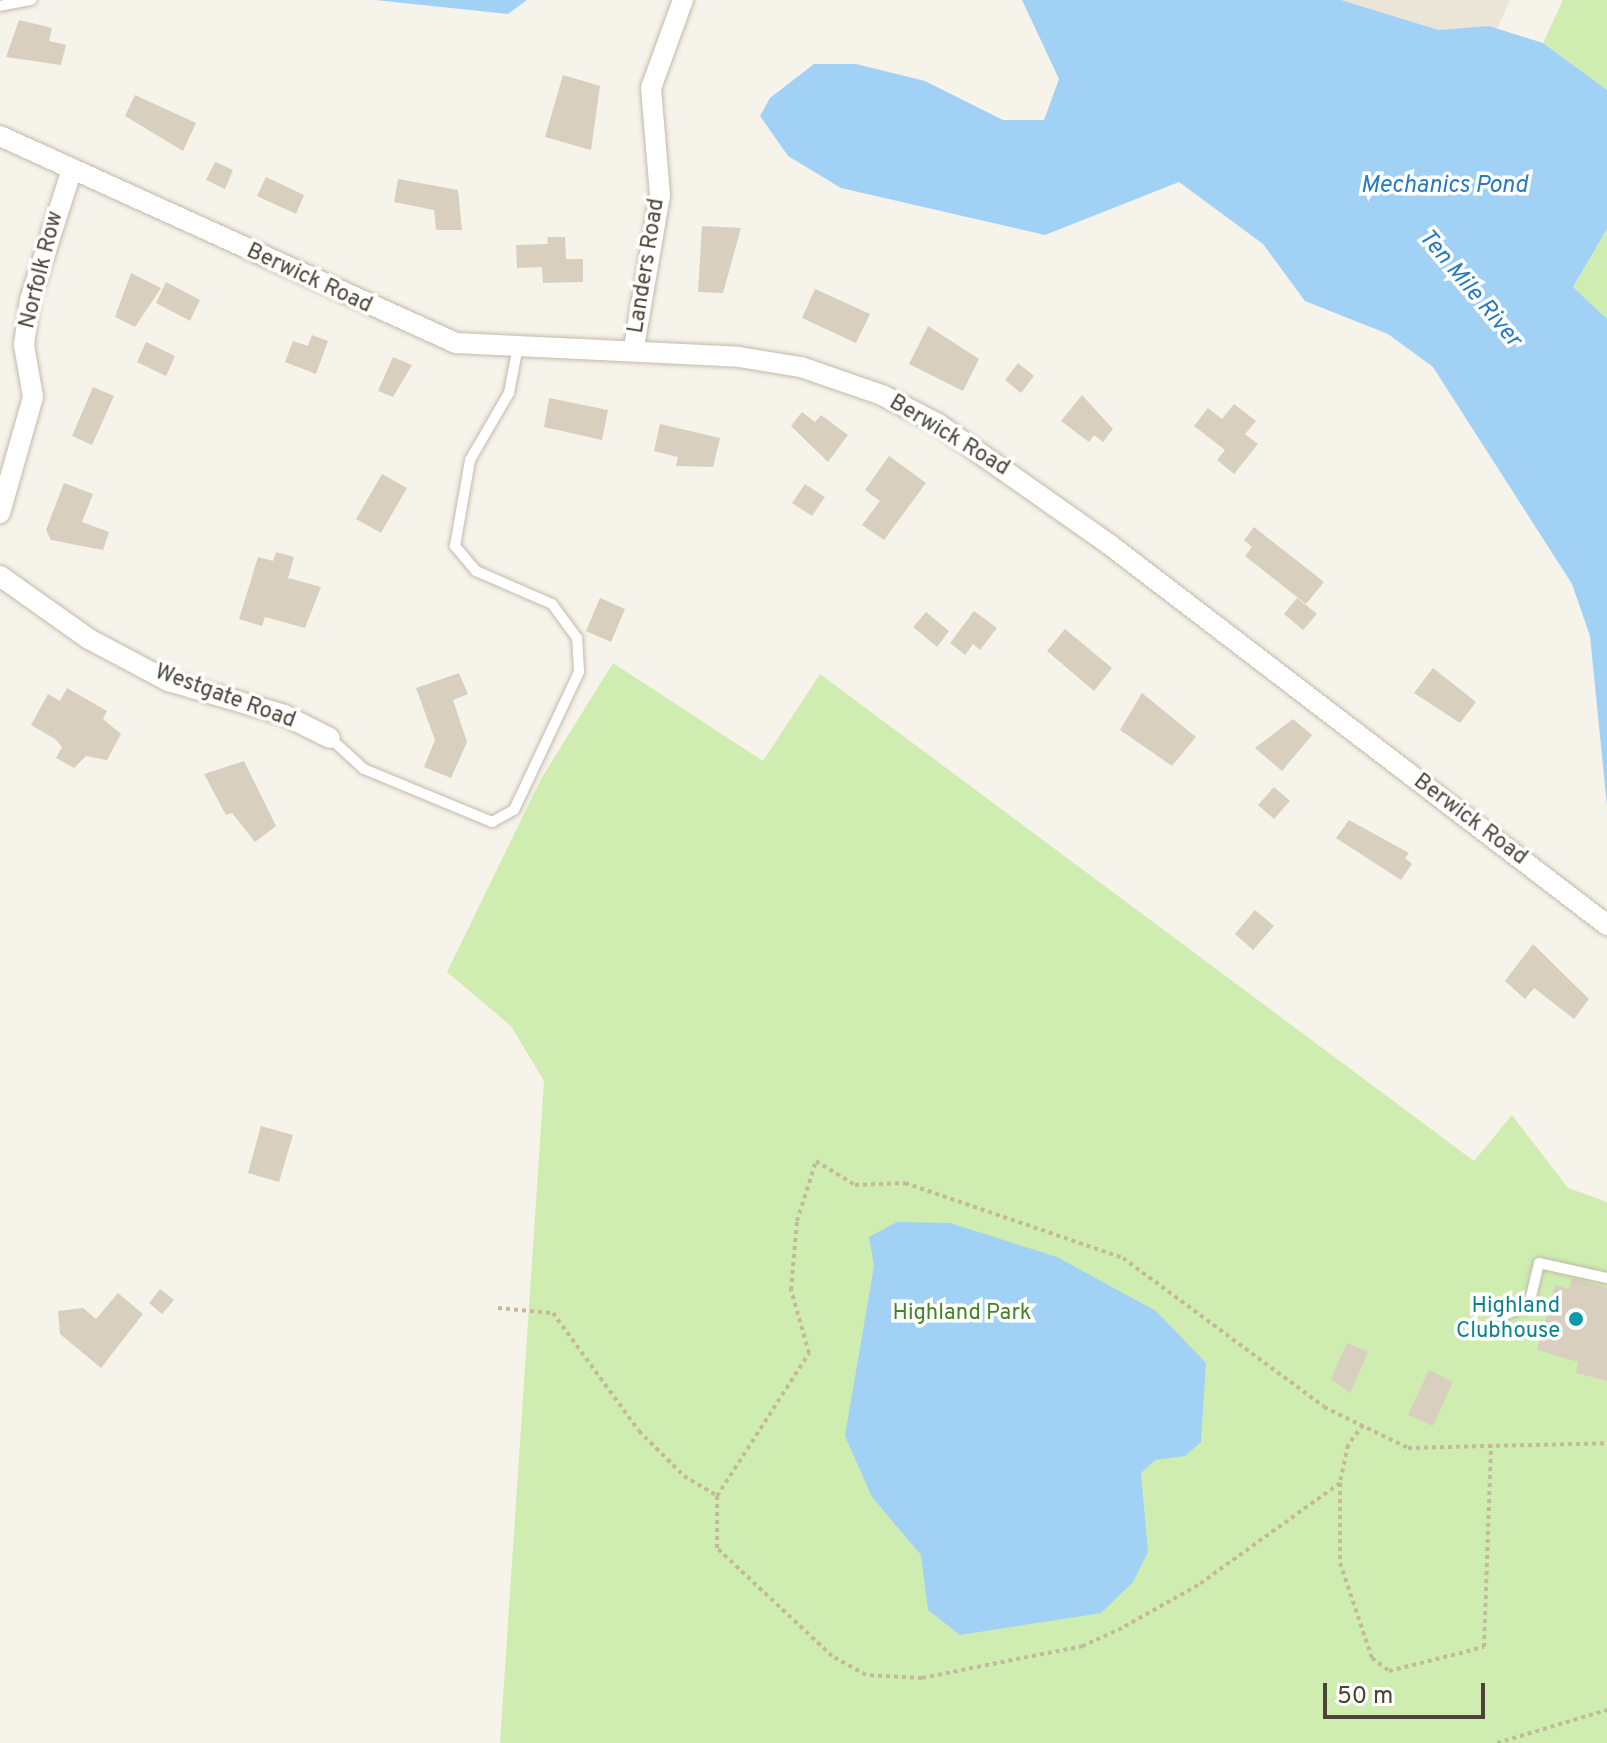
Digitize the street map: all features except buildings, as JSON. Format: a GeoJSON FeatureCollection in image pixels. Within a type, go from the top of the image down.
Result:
{"type":"FeatureCollection","features":[{"type":"Feature","properties":{"kind":"street","name":"Landers Road"},"geometry":{"type":"LineString","coordinates":[[634,347],[660,195],[651,88],[683,0]]}},
{"type":"Feature","properties":{"kind":"street","name":"Berwick Road"},"geometry":{"type":"LineString","coordinates":[[0,136],[428,334],[518,346],[634,347],[801,367],[882,395],[938,424],[1110,545],[1607,925]]}},
{"type":"Feature","properties":{"kind":"street","name":"Norfolk Row"},"geometry":{"type":"LineString","coordinates":[[0,513],[33,397],[24,345],[30,300],[72,169]]}},
{"type":"Feature","properties":{"kind":"street","name":"Westgate Road"},"geometry":{"type":"LineString","coordinates":[[0,576],[89,639],[168,681],[284,715],[330,738]]}},
{"type":"Feature","properties":{"kind":"lane"},"geometry":{"type":"LineString","coordinates":[[0,6],[31,0]]}},
{"type":"Feature","properties":{"kind":"lane"},"geometry":{"type":"LineString","coordinates":[[330,738],[364,769],[492,822],[514,810],[579,672],[577,638],[552,604],[476,571],[455,546],[470,460],[509,393],[518,346]]}},
{"type":"Feature","properties":{"kind":"lane"},"geometry":{"type":"LineString","coordinates":[[1506,1314],[1529,1305],[1539,1263],[1607,1278]]}},
{"type":"Feature","properties":{"kind":"path"},"geometry":{"type":"LineString","coordinates":[[1340,1483],[1198,1585],[1122,1628],[1083,1646],[922,1678],[866,1675],[822,1647],[717,1548],[717,1496],[809,1353],[791,1290],[797,1221],[816,1161],[855,1185],[905,1183],[1123,1258],[1166,1282],[1259,1363],[1408,1448],[1607,1443]]}},
{"type":"Feature","properties":{"kind":"path"},"geometry":{"type":"LineString","coordinates":[[498,1308],[553,1313],[639,1431],[684,1476],[717,1496]]}},
{"type":"Feature","properties":{"kind":"path"},"geometry":{"type":"LineString","coordinates":[[1363,1425],[1348,1445],[1340,1483],[1340,1563],[1379,1669],[1476,1651],[1487,1637],[1491,1445]]}},
{"type":"Feature","properties":{"kind":"path"},"geometry":{"type":"LineString","coordinates":[[1497,1743],[1607,1710]]}},
{"type":"Feature","properties":{"kind":"shaded area"},"geometry":{"type":"Polygon","coordinates":[[[1341,0],[1510,0],[1497,29],[1440,30],[1341,0]]]}},
{"type":"Feature","properties":{"kind":"green space"},"geometry":{"type":"Polygon","coordinates":[[[1563,0],[1607,0],[1607,90],[1543,43],[1563,0]]]}},
{"type":"Feature","properties":{"kind":"green space"},"geometry":{"type":"Polygon","coordinates":[[[1607,229],[1607,319],[1573,287],[1607,229]]]}},
{"type":"Feature","properties":{"kind":"green space","name":"Highland Park"},"geometry":{"type":"Polygon","coordinates":[[[613,663],[763,761],[820,674],[1474,1161],[1512,1115],[1568,1188],[1607,1202],[1607,1743],[500,1743],[544,1081],[511,1026],[447,972],[541,779],[613,663]]]}},
{"type":"Feature","properties":{"kind":"water"},"geometry":{"type":"Polygon","coordinates":[[[375,0],[527,0],[508,14],[375,0]]]}},
{"type":"Feature","properties":{"kind":"water","name":"Mechanics Pond"},"geometry":{"type":"Polygon","coordinates":[[[1022,0],[1341,0],[1439,30],[1489,26],[1543,43],[1607,90],[1607,229],[1573,287],[1607,319],[1607,806],[1590,636],[1572,584],[1433,367],[1388,334],[1305,301],[1263,244],[1179,182],[1045,235],[841,188],[788,156],[760,116],[770,98],[814,64],[856,64],[925,81],[1003,120],[1044,120],[1059,79],[1022,0]]]}},
{"type":"Feature","properties":{"kind":"water"},"geometry":{"type":"Polygon","coordinates":[[[897,1222],[950,1223],[1057,1257],[1156,1311],[1206,1363],[1201,1442],[1185,1456],[1155,1460],[1141,1473],[1148,1552],[1133,1582],[1101,1613],[960,1635],[928,1610],[921,1555],[872,1497],[845,1436],[874,1266],[869,1237],[897,1222]]]}},
{"type":"Feature","properties":{"kind":"place","name":"Highland Clubhouse"},"geometry":{"type":"Point","coordinates":[1576,1319]}},
{"type":"Feature","properties":{"kind":"water label","name":"Ten Mile River"},"geometry":{"type":"Point","coordinates":[1469,289]}}]}
